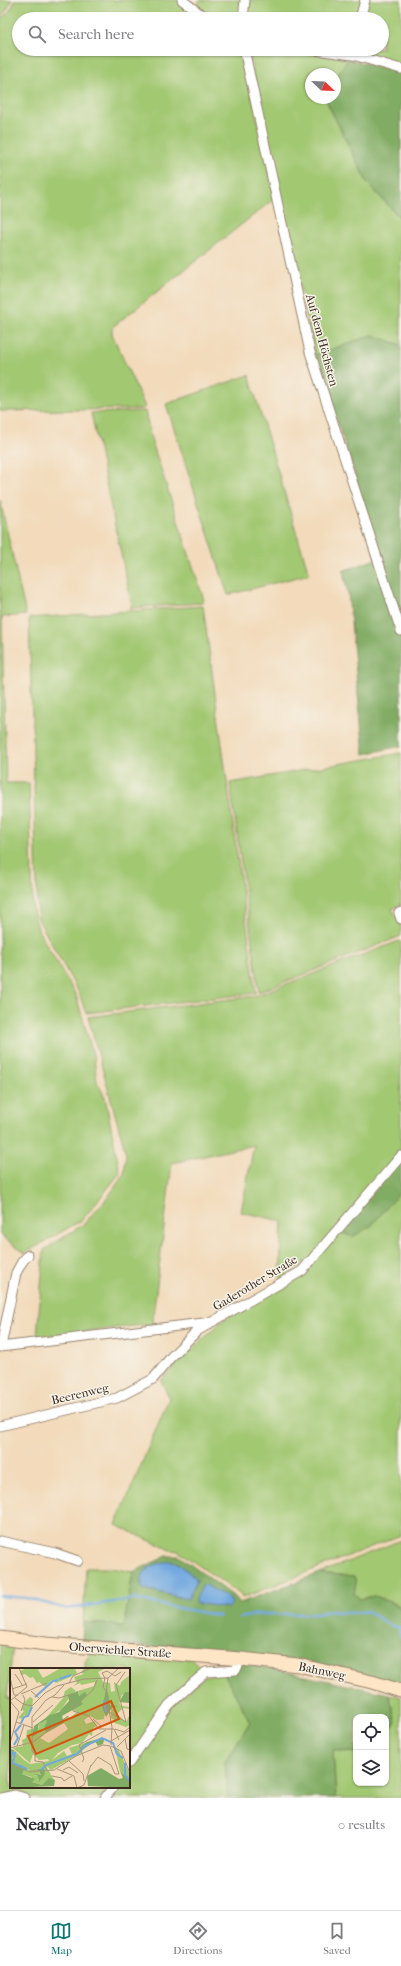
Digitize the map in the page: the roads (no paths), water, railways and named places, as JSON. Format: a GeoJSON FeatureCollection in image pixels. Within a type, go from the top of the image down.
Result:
{"type":"FeatureCollection","features":[{"type":"Feature","properties":{"kind":"main road","name":"Oberwiehler Straße"},"geometry":{"type":"LineString","coordinates":[[0,1638],[46,1644],[241,1659]]}},
{"type":"Feature","properties":{"kind":"main road","name":"Bahnweg"},"geometry":{"type":"LineString","coordinates":[[241,1659],[298,1665],[372,1682],[401,1692]]}},
{"type":"Feature","properties":{"kind":"street"},"geometry":{"type":"LineString","coordinates":[[182,0],[198,12]]}},
{"type":"Feature","properties":{"kind":"street"},"geometry":{"type":"LineString","coordinates":[[244,12],[245,0]]}},
{"type":"Feature","properties":{"kind":"street"},"geometry":{"type":"LineString","coordinates":[[361,12],[364,0]]}},
{"type":"Feature","properties":{"kind":"street","name":"Auf dem Höchsten"},"geometry":{"type":"LineString","coordinates":[[246,56],[310,352],[401,631]]}},
{"type":"Feature","properties":{"kind":"street"},"geometry":{"type":"LineString","coordinates":[[365,56],[401,69]]}},
{"type":"Feature","properties":{"kind":"street"},"geometry":{"type":"LineString","coordinates":[[401,912],[399,913],[401,919]]}},
{"type":"Feature","properties":{"kind":"street","name":"Gaderother Straße"},"geometry":{"type":"LineString","coordinates":[[1,1347],[212,1322],[302,1271],[401,1156]]}},
{"type":"Feature","properties":{"kind":"street"},"geometry":{"type":"LineString","coordinates":[[1,1347],[16,1273],[28,1255]]}},
{"type":"Feature","properties":{"kind":"street","name":"Beerenweg"},"geometry":{"type":"LineString","coordinates":[[0,1426],[116,1398],[153,1378],[171,1357],[197,1331],[212,1322]]}},
{"type":"Feature","properties":{"kind":"street"},"geometry":{"type":"LineString","coordinates":[[0,1541],[55,1553],[78,1561]]}},
{"type":"Feature","properties":{"kind":"street"},"geometry":{"type":"LineString","coordinates":[[130,1762],[169,1705],[206,1672],[236,1670],[241,1659]]}},
{"type":"Feature","properties":{"kind":"street"},"geometry":{"type":"LineString","coordinates":[[105,1798],[112,1788]]}},
{"type":"Feature","properties":{"kind":"street"},"geometry":{"type":"LineString","coordinates":[[1,1798],[15,1795],[25,1798]]}},
{"type":"Feature","properties":{"kind":"water"},"geometry":{"type":"Polygon","coordinates":[[[172,1561],[178,1563],[197,1579],[188,1599],[144,1589],[141,1584],[144,1573],[151,1566],[172,1561]]]}},
{"type":"Feature","properties":{"kind":"water"},"geometry":{"type":"Polygon","coordinates":[[[204,1584],[227,1597],[232,1603],[228,1608],[195,1603],[196,1597],[204,1584]]]}},
{"type":"Feature","properties":{"kind":"waterway"},"geometry":{"type":"LineString","coordinates":[[0,1596],[26,1598],[67,1609],[133,1599],[220,1616]]}},
{"type":"Feature","properties":{"kind":"waterway"},"geometry":{"type":"LineString","coordinates":[[240,1618],[259,1614],[317,1614],[329,1611],[353,1613],[368,1611],[391,1626],[399,1627],[401,1637]]}}]}
